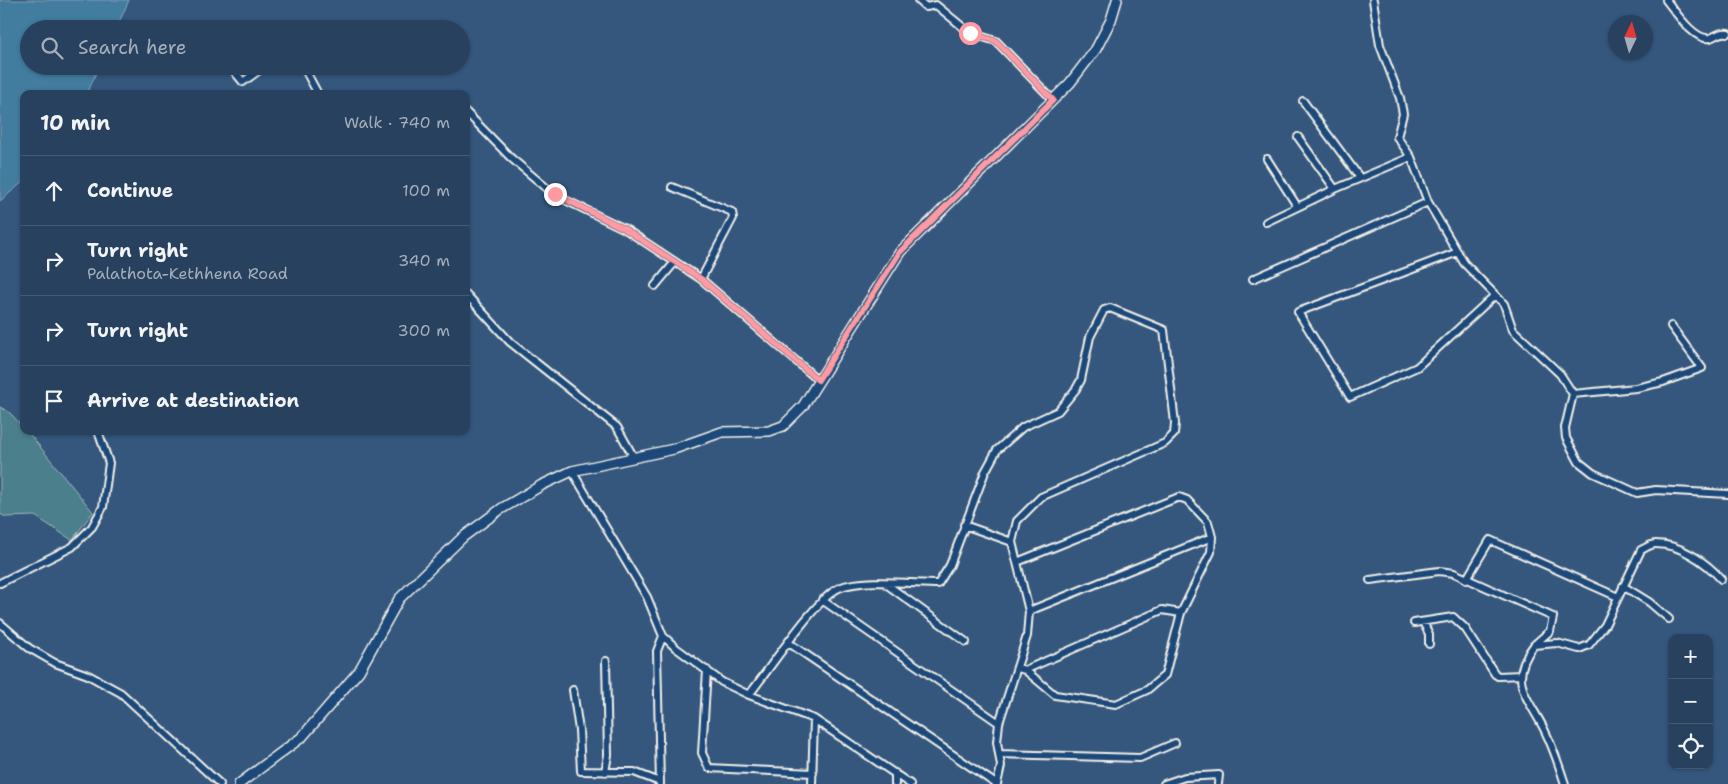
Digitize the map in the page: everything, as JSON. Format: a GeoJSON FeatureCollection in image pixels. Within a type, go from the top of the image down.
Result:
{"type":"FeatureCollection","features":[{"type":"Feature","properties":{"kind":"street"},"geometry":{"type":"LineString","coordinates":[[918,0],[926,7],[936,5],[970,33],[996,41],[1053,100]]}},
{"type":"Feature","properties":{"kind":"street"},"geometry":{"type":"LineString","coordinates":[[240,784],[302,737],[359,671],[399,599],[463,537],[509,504],[542,485],[572,472],[633,456],[674,449],[722,432],[770,431],[783,426],[803,406],[900,252],[1070,83],[1096,48],[1111,20],[1117,0]]}},
{"type":"Feature","properties":{"kind":"street"},"geometry":{"type":"LineString","coordinates":[[1373,0],[1380,45],[1400,98],[1403,114],[1397,137],[1411,157],[1428,202],[1458,252],[1494,296],[1504,304],[1513,330],[1560,374],[1572,394],[1565,428],[1566,438],[1578,462],[1593,474],[1637,493],[1656,490],[1728,494]]}},
{"type":"Feature","properties":{"kind":"street"},"geometry":{"type":"LineString","coordinates":[[1666,0],[1686,25],[1699,36],[1709,38],[1721,31],[1728,33]]}},
{"type":"Feature","properties":{"kind":"street"},"geometry":{"type":"LineString","coordinates":[[237,75],[243,82],[253,75]]}},
{"type":"Feature","properties":{"kind":"street"},"geometry":{"type":"LineString","coordinates":[[308,75],[316,90]]}},
{"type":"Feature","properties":{"kind":"street"},"geometry":{"type":"LineString","coordinates":[[1303,101],[1360,178]]}},
{"type":"Feature","properties":{"kind":"street"},"geometry":{"type":"LineString","coordinates":[[470,116],[511,158],[555,194],[625,229],[701,279],[818,380]]}},
{"type":"Feature","properties":{"kind":"street"},"geometry":{"type":"LineString","coordinates":[[1298,137],[1335,189]]}},
{"type":"Feature","properties":{"kind":"street"},"geometry":{"type":"LineString","coordinates":[[1266,222],[1297,206],[1411,157]]}},
{"type":"Feature","properties":{"kind":"street"},"geometry":{"type":"LineString","coordinates":[[1267,159],[1297,206]]}},
{"type":"Feature","properties":{"kind":"street"},"geometry":{"type":"LineString","coordinates":[[672,187],[732,212],[733,218],[701,279]]}},
{"type":"Feature","properties":{"kind":"street"},"geometry":{"type":"LineString","coordinates":[[1253,279],[1428,202]]}},
{"type":"Feature","properties":{"kind":"street"},"geometry":{"type":"LineString","coordinates":[[1458,252],[1298,312],[1350,397],[1417,367],[1494,296]]}},
{"type":"Feature","properties":{"kind":"street"},"geometry":{"type":"LineString","coordinates":[[655,286],[675,262]]}},
{"type":"Feature","properties":{"kind":"street"},"geometry":{"type":"LineString","coordinates":[[470,298],[510,342],[617,428],[633,456]]}},
{"type":"Feature","properties":{"kind":"street"},"geometry":{"type":"LineString","coordinates":[[750,695],[789,643],[822,600],[840,588],[857,584],[938,584],[950,565],[985,472],[997,450],[1024,427],[1058,411],[1076,389],[1081,380],[1090,337],[1104,310],[1110,308],[1164,330],[1175,423],[1174,434],[1165,443],[1041,497],[1017,521],[1012,542],[1029,611],[1027,636],[999,723],[998,754],[1001,766],[996,784],[789,643]]}},
{"type":"Feature","properties":{"kind":"street"},"geometry":{"type":"LineString","coordinates":[[1572,394],[1636,388],[1663,382],[1702,368],[1671,326]]}},
{"type":"Feature","properties":{"kind":"street"},"geometry":{"type":"LineString","coordinates":[[0,583],[72,547],[92,527],[103,507],[109,463],[99,435]]}},
{"type":"Feature","properties":{"kind":"street"},"geometry":{"type":"LineString","coordinates":[[572,472],[647,597],[663,636],[722,682],[750,695],[814,719],[910,784]]}},
{"type":"Feature","properties":{"kind":"street"},"geometry":{"type":"LineString","coordinates":[[1017,562],[1179,497],[1187,500],[1208,522],[1212,537],[1211,552],[1181,613],[1169,652],[1165,675],[1147,690],[1116,704],[1055,695],[1025,670],[1018,668]]}},
{"type":"Feature","properties":{"kind":"street"},"geometry":{"type":"LineString","coordinates":[[964,525],[1012,542]]}},
{"type":"Feature","properties":{"kind":"street"},"geometry":{"type":"LineString","coordinates":[[1029,611],[1212,537]]}},
{"type":"Feature","properties":{"kind":"street"},"geometry":{"type":"LineString","coordinates":[[1466,580],[1490,540],[1618,596]]}},
{"type":"Feature","properties":{"kind":"street"},"geometry":{"type":"LineString","coordinates":[[1534,645],[1557,644],[1578,649],[1589,645],[1605,625],[1641,550],[1655,544],[1667,546],[1698,558],[1709,565],[1721,580]]}},
{"type":"Feature","properties":{"kind":"street"},"geometry":{"type":"LineString","coordinates":[[1370,580],[1439,571],[1454,573],[1466,580],[1553,617],[1550,631],[1534,645],[1524,659],[1521,675],[1522,688],[1550,743],[1565,784]]}},
{"type":"Feature","properties":{"kind":"street"},"geometry":{"type":"LineString","coordinates":[[885,583],[966,642]]}},
{"type":"Feature","properties":{"kind":"street"},"geometry":{"type":"LineString","coordinates":[[1623,586],[1649,602],[1669,619]]}},
{"type":"Feature","properties":{"kind":"street"},"geometry":{"type":"LineString","coordinates":[[822,600],[999,723]]}},
{"type":"Feature","properties":{"kind":"street"},"geometry":{"type":"LineString","coordinates":[[1025,670],[1162,610],[1181,613]]}},
{"type":"Feature","properties":{"kind":"street"},"geometry":{"type":"LineString","coordinates":[[1414,623],[1453,617],[1465,628],[1495,674],[1498,676],[1521,675]]}},
{"type":"Feature","properties":{"kind":"street"},"geometry":{"type":"LineString","coordinates":[[1423,622],[1429,634],[1429,644]]}},
{"type":"Feature","properties":{"kind":"street"},"geometry":{"type":"LineString","coordinates":[[0,623],[29,648],[55,663],[88,675],[121,693],[220,784]]}},
{"type":"Feature","properties":{"kind":"street"},"geometry":{"type":"LineString","coordinates":[[573,690],[579,730],[581,770],[634,772],[660,783],[657,651],[663,636]]}},
{"type":"Feature","properties":{"kind":"street"},"geometry":{"type":"LineString","coordinates":[[605,772],[608,755],[606,661]]}},
{"type":"Feature","properties":{"kind":"street"},"geometry":{"type":"LineString","coordinates":[[707,670],[702,753],[709,768],[813,773]]}},
{"type":"Feature","properties":{"kind":"street"},"geometry":{"type":"LineString","coordinates":[[812,784],[814,719]]}},
{"type":"Feature","properties":{"kind":"street"},"geometry":{"type":"LineString","coordinates":[[998,754],[1140,758],[1175,744]]}},
{"type":"Feature","properties":{"kind":"street"},"geometry":{"type":"LineString","coordinates":[[895,773],[895,784]]}},
{"type":"Feature","properties":{"kind":"street"},"geometry":{"type":"LineString","coordinates":[[1164,784],[1185,777],[1219,774],[1218,784]]}},
{"type":"Feature","properties":{"kind":"green space"},"geometry":{"type":"Polygon","coordinates":[[[0,407],[9,412],[20,424],[20,435],[30,435],[93,512],[72,540],[35,516],[6,517],[0,514],[0,407]]]}},
{"type":"Feature","properties":{"kind":"water"},"geometry":{"type":"Polygon","coordinates":[[[0,0],[129,0],[120,20],[20,20],[20,75],[95,75],[89,90],[20,90],[20,184],[0,201],[0,0]]]}},
{"type":"Feature","properties":{"kind":"route"},"geometry":{"type":"LineString","coordinates":[[555,194],[625,229],[701,279],[818,380],[900,252],[1053,100],[996,41],[970,33]]}}]}
